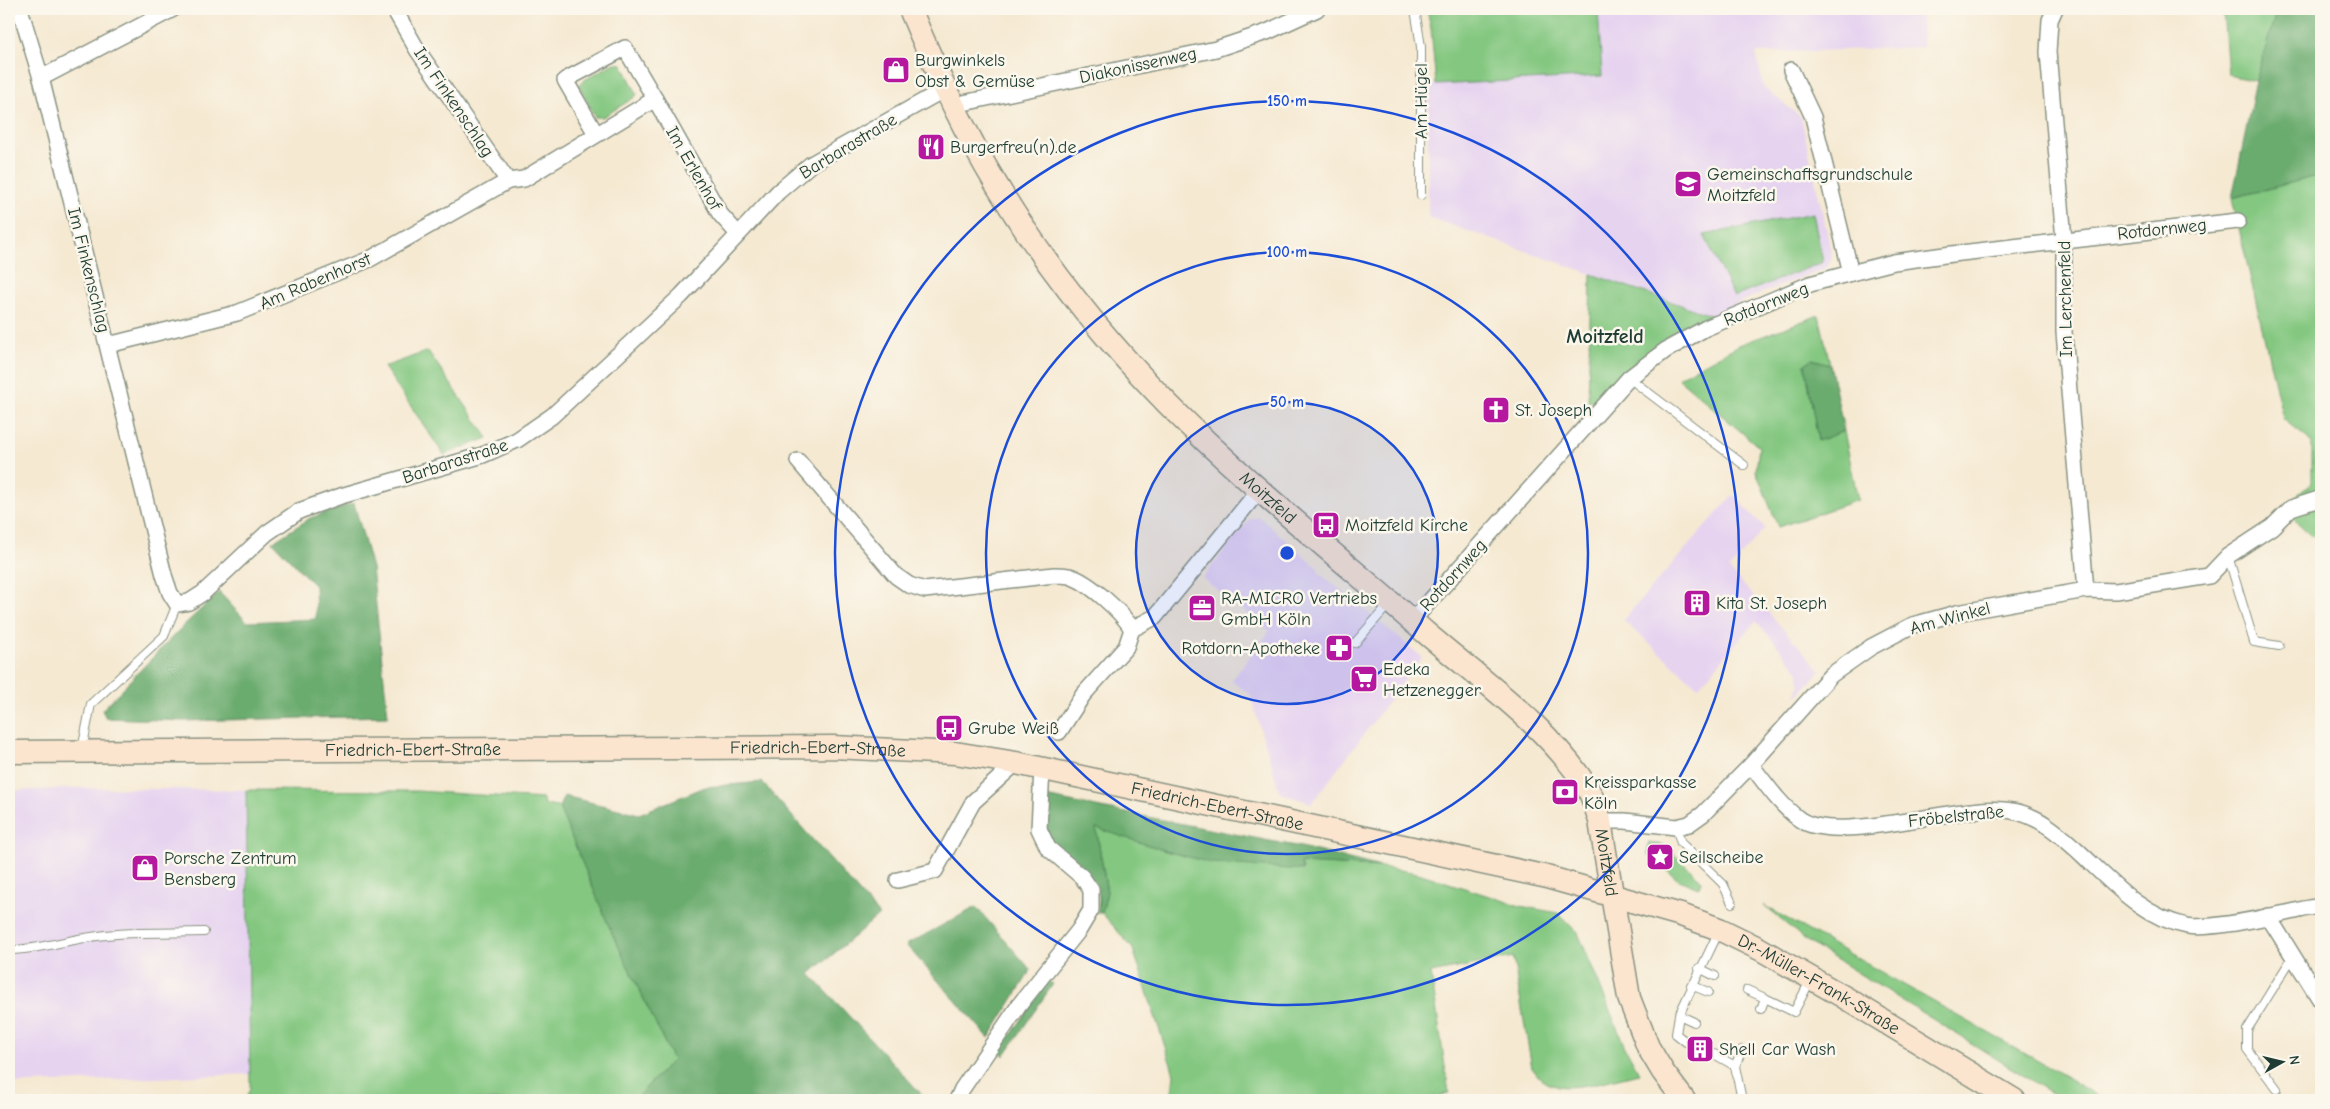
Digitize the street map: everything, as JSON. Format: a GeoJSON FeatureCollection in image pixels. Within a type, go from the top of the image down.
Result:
{"type":"FeatureCollection","features":[{"type":"Feature","properties":{"kind":"main road","name":"Moitzfeld"},"geometry":{"type":"LineString","coordinates":[[910,9],[949,97],[996,184],[1032,239],[1076,300],[1126,362],[1191,426],[1260,489],[1535,726],[1569,761],[1591,794],[1600,821],[1629,998],[1648,1046],[1663,1072],[1684,1100]]}},
{"type":"Feature","properties":{"kind":"main road","name":"Friedrich-Ebert-Straße"},"geometry":{"type":"LineString","coordinates":[[9,752],[833,747],[955,753],[1042,768],[1342,834],[1443,854],[1543,876],[1612,895]]}},
{"type":"Feature","properties":{"kind":"main road","name":"Dr.-Müller-Frank-Straße"},"geometry":{"type":"LineString","coordinates":[[1612,895],[1681,915],[1720,929],[1812,978],[2014,1100]]}},
{"type":"Feature","properties":{"kind":"street","name":"Im Finkenschlag"},"geometry":{"type":"LineString","coordinates":[[20,9],[41,78],[164,575],[170,593],[178,604]]}},
{"type":"Feature","properties":{"kind":"street"},"geometry":{"type":"LineString","coordinates":[[41,78],[173,9]]}},
{"type":"Feature","properties":{"kind":"street","name":"Im Finkenschlag"},"geometry":{"type":"LineString","coordinates":[[394,9],[418,52],[508,181]]}},
{"type":"Feature","properties":{"kind":"street","name":"Diakonissenweg"},"geometry":{"type":"LineString","coordinates":[[949,97],[1216,49],[1266,32],[1317,9]]}},
{"type":"Feature","properties":{"kind":"street","name":"Im Lerchenfeld"},"geometry":{"type":"LineString","coordinates":[[2055,9],[2050,20],[2048,52],[2064,240],[2064,332],[2086,590]]}},
{"type":"Feature","properties":{"kind":"street","name":"Im Erlenhof"},"geometry":{"type":"LineString","coordinates":[[596,134],[565,80],[625,48],[720,214],[738,234]]}},
{"type":"Feature","properties":{"kind":"street"},"geometry":{"type":"LineString","coordinates":[[1791,70],[1813,117],[1851,273]]}},
{"type":"Feature","properties":{"kind":"street","name":"Barbarastraße"},"geometry":{"type":"LineString","coordinates":[[178,604],[189,602],[203,593],[267,533],[299,511],[341,496],[483,455],[518,440],[552,416],[674,302],[778,192],[811,164],[949,97]]}},
{"type":"Feature","properties":{"kind":"street"},"geometry":{"type":"LineString","coordinates":[[508,181],[524,179],[655,99]]}},
{"type":"Feature","properties":{"kind":"street","name":"Am Rabenhorst"},"geometry":{"type":"LineString","coordinates":[[108,345],[237,314],[370,259],[508,181]]}},
{"type":"Feature","properties":{"kind":"street","name":"Rotdornweg"},"geometry":{"type":"LineString","coordinates":[[1412,621],[1630,378],[1666,350],[1706,328],[1810,284],[1894,262],[2064,240],[2238,221]]}},
{"type":"Feature","properties":{"kind":"street"},"geometry":{"type":"LineString","coordinates":[[798,461],[896,576],[909,585],[925,590],[1054,575],[1069,576],[1090,587],[1122,616],[1132,629]]}},
{"type":"Feature","properties":{"kind":"street"},"geometry":{"type":"LineString","coordinates":[[1059,732],[1083,695],[1126,647],[1132,629],[1155,617],[1260,489]]}},
{"type":"Feature","properties":{"kind":"street","name":"Am Winkel"},"geometry":{"type":"LineString","coordinates":[[1676,827],[1689,824],[1703,814],[1751,765],[1831,675],[1871,647],[1913,625],[1957,613],[2086,590],[2116,591],[2209,576],[2228,556],[2272,527],[2291,508],[2319,499]]}},
{"type":"Feature","properties":{"kind":"street"},"geometry":{"type":"LineString","coordinates":[[898,880],[935,871],[973,802],[1016,763]]}},
{"type":"Feature","properties":{"kind":"street","name":"Fröbelstraße"},"geometry":{"type":"LineString","coordinates":[[1751,765],[1778,800],[1800,820],[1817,827],[1858,827],[1986,810],[2012,811],[2042,822],[2063,837],[2135,902],[2157,917],[2188,926],[2220,924],[2321,907]]}},
{"type":"Feature","properties":{"kind":"street"},"geometry":{"type":"LineString","coordinates":[[955,1099],[1020,1004],[1079,930],[1091,910],[1091,890],[1082,876],[1048,848],[1039,829],[1042,768]]}},
{"type":"Feature","properties":{"kind":"street"},"geometry":{"type":"LineString","coordinates":[[1600,821],[1625,821],[1676,827]]}},
{"type":"Feature","properties":{"kind":"street"},"geometry":{"type":"LineString","coordinates":[[2268,916],[2292,958],[2321,1001]]}},
{"type":"Feature","properties":{"kind":"lane","name":"Am Hügel"},"geometry":{"type":"LineString","coordinates":[[1415,9],[1421,47],[1421,195]]}},
{"type":"Feature","properties":{"kind":"lane"},"geometry":{"type":"LineString","coordinates":[[1630,378],[1744,466]]}},
{"type":"Feature","properties":{"kind":"lane"},"geometry":{"type":"LineString","coordinates":[[2228,556],[2254,642],[2279,646]]}},
{"type":"Feature","properties":{"kind":"lane"},"geometry":{"type":"LineString","coordinates":[[1355,643],[1390,602]]}},
{"type":"Feature","properties":{"kind":"lane"},"geometry":{"type":"LineString","coordinates":[[81,752],[91,704],[164,636],[178,604]]}},
{"type":"Feature","properties":{"kind":"lane"},"geometry":{"type":"LineString","coordinates":[[1676,827],[1681,843],[1722,884],[1732,903]]}},
{"type":"Feature","properties":{"kind":"lane"},"geometry":{"type":"LineString","coordinates":[[1686,1042],[1676,1034],[1679,1015],[1699,968],[1720,929]]}},
{"type":"Feature","properties":{"kind":"lane"},"geometry":{"type":"LineString","coordinates":[[9,950],[40,948],[84,938],[109,935],[204,932]]}},
{"type":"Feature","properties":{"kind":"lane"},"geometry":{"type":"LineString","coordinates":[[2277,1089],[2247,1049],[2247,1030],[2292,958]]}},
{"type":"Feature","properties":{"kind":"lane"},"geometry":{"type":"LineString","coordinates":[[1699,968],[1715,976]]}},
{"type":"Feature","properties":{"kind":"lane"},"geometry":{"type":"LineString","coordinates":[[1747,990],[1794,1012],[1812,978]]}},
{"type":"Feature","properties":{"kind":"lane"},"geometry":{"type":"LineString","coordinates":[[1691,985],[1708,992]]}},
{"type":"Feature","properties":{"kind":"lane"},"geometry":{"type":"LineString","coordinates":[[1761,1008],[1765,998]]}},
{"type":"Feature","properties":{"kind":"lane"},"geometry":{"type":"LineString","coordinates":[[1679,1015],[1694,1022]]}},
{"type":"Feature","properties":{"kind":"lane"},"geometry":{"type":"LineString","coordinates":[[1742,1050],[1735,1066],[1742,1100]]}},
{"type":"Feature","properties":{"kind":"lane"},"geometry":{"type":"LineString","coordinates":[[1714,1054],[1735,1066]]}},
{"type":"Feature","properties":{"kind":"shaded area","name":"Gemeinschaftsgrundschule Moitzfeld"},"geometry":{"type":"Polygon","coordinates":[[[1598,9],[1922,9],[1923,47],[1756,53],[1764,88],[1801,117],[1832,257],[1826,268],[1753,296],[1713,316],[1428,217],[1428,85],[1601,76],[1598,9]]]}},
{"type":"Feature","properties":{"kind":"shaded area"},"geometry":{"type":"Polygon","coordinates":[[[1733,495],[1765,528],[1729,569],[1821,671],[1795,697],[1800,684],[1799,671],[1756,621],[1698,687],[1623,620],[1733,495]]]}},
{"type":"Feature","properties":{"kind":"shaded area"},"geometry":{"type":"Polygon","coordinates":[[[1259,517],[1319,569],[1317,571],[1422,657],[1312,803],[1280,793],[1250,694],[1231,681],[1270,631],[1202,578],[1250,519],[1259,517]]]}},
{"type":"Feature","properties":{"kind":"shaded area"},"geometry":{"type":"Polygon","coordinates":[[[80,788],[246,790],[250,1074],[9,1084],[9,791],[80,788]]]}},
{"type":"Feature","properties":{"kind":"green space"},"geometry":{"type":"Polygon","coordinates":[[[1427,9],[1598,9],[1602,76],[1436,85],[1431,29],[1427,9]]]}},
{"type":"Feature","properties":{"kind":"green space"},"geometry":{"type":"Polygon","coordinates":[[[2223,9],[2277,9],[2256,81],[2228,75],[2223,9]]]}},
{"type":"Feature","properties":{"kind":"green space"},"geometry":{"type":"Polygon","coordinates":[[[2277,9],[2321,9],[2321,175],[2232,198],[2256,81],[2277,9]]]}},
{"type":"Feature","properties":{"kind":"green space"},"geometry":{"type":"Polygon","coordinates":[[[614,63],[622,64],[637,94],[603,117],[595,117],[579,86],[581,82],[614,63]]]}},
{"type":"Feature","properties":{"kind":"green space"},"geometry":{"type":"Polygon","coordinates":[[[2321,175],[2321,544],[2288,514],[2296,496],[2312,483],[2312,442],[2283,419],[2232,198],[2321,175]]]}},
{"type":"Feature","properties":{"kind":"green space"},"geometry":{"type":"Polygon","coordinates":[[[1813,213],[1823,262],[1734,297],[1704,235],[1813,213]]]}},
{"type":"Feature","properties":{"kind":"green space"},"geometry":{"type":"Polygon","coordinates":[[[1591,274],[1713,316],[1657,347],[1588,404],[1591,274]]]}},
{"type":"Feature","properties":{"kind":"green space"},"geometry":{"type":"Polygon","coordinates":[[[1819,315],[1830,364],[1812,359],[1805,364],[1818,440],[1844,431],[1858,500],[1778,527],[1756,471],[1759,447],[1678,378],[1739,345],[1819,315]]]}},
{"type":"Feature","properties":{"kind":"green space"},"geometry":{"type":"Polygon","coordinates":[[[428,351],[488,438],[444,455],[384,367],[428,351]]]}},
{"type":"Feature","properties":{"kind":"green space"},"geometry":{"type":"Polygon","coordinates":[[[1812,359],[1830,364],[1844,431],[1818,441],[1805,364],[1812,359]]]}},
{"type":"Feature","properties":{"kind":"green space"},"geometry":{"type":"Polygon","coordinates":[[[354,503],[372,568],[388,716],[183,721],[106,718],[102,710],[181,628],[219,592],[247,622],[316,619],[315,586],[273,542],[310,518],[354,503]]]}},
{"type":"Feature","properties":{"kind":"green space"},"geometry":{"type":"Polygon","coordinates":[[[762,782],[879,915],[810,974],[927,1100],[634,1100],[673,1060],[611,931],[559,807],[564,796],[639,814],[705,787],[762,782]]]}},
{"type":"Feature","properties":{"kind":"green space"},"geometry":{"type":"Polygon","coordinates":[[[246,790],[416,791],[543,799],[544,805],[559,807],[611,931],[673,1060],[634,1100],[245,1100],[250,1088],[246,790]]]}},
{"type":"Feature","properties":{"kind":"green space"},"geometry":{"type":"Polygon","coordinates":[[[1045,797],[1301,847],[1381,867],[1301,863],[1303,870],[1212,863],[1169,852],[1096,828],[1107,892],[1102,913],[1097,913],[1099,894],[1094,882],[1083,871],[1057,852],[1049,839],[1045,818],[1045,797]]]}},
{"type":"Feature","properties":{"kind":"green space"},"geometry":{"type":"Polygon","coordinates":[[[1096,827],[1169,852],[1303,870],[1301,863],[1381,867],[1418,873],[1520,906],[1558,913],[1578,933],[1625,1047],[1639,1073],[1594,1084],[1569,1087],[1549,1084],[1542,1080],[1532,1068],[1513,957],[1431,973],[1449,1093],[1426,1100],[1171,1100],[1174,1074],[1133,949],[1102,913],[1107,892],[1096,827]]]}},
{"type":"Feature","properties":{"kind":"green space"},"geometry":{"type":"Polygon","coordinates":[[[1648,843],[1664,845],[1702,881],[1698,888],[1679,880],[1648,855],[1648,843]]]}},
{"type":"Feature","properties":{"kind":"green space"},"geometry":{"type":"Polygon","coordinates":[[[1763,905],[2075,1082],[2103,1100],[2063,1100],[1808,942],[1763,905]]]}},
{"type":"Feature","properties":{"kind":"green space"},"geometry":{"type":"Polygon","coordinates":[[[976,907],[1031,970],[989,1038],[906,945],[976,907]]]}},
{"type":"Feature","properties":{"kind":"green space"},"geometry":{"type":"Polygon","coordinates":[[[1048,981],[1053,984],[1004,1056],[1000,1051],[1048,981]]]}},
{"type":"Feature","properties":{"kind":"place","name":"Burgwinkels Obst & Gemüse"},"geometry":{"type":"Point","coordinates":[896,70]}},
{"type":"Feature","properties":{"kind":"place","name":"Burgerfreu(n).de"},"geometry":{"type":"Point","coordinates":[931,147]}},
{"type":"Feature","properties":{"kind":"place","name":"Gemeinschaftsgrundschule Moitzfeld"},"geometry":{"type":"Point","coordinates":[1688,184]}},
{"type":"Feature","properties":{"kind":"place","name":"St. Joseph"},"geometry":{"type":"Point","coordinates":[1496,410]}},
{"type":"Feature","properties":{"kind":"place","name":"Moitzfeld Kirche"},"geometry":{"type":"Point","coordinates":[1326,525]}},
{"type":"Feature","properties":{"kind":"place","name":"Kita St. Joseph"},"geometry":{"type":"Point","coordinates":[1697,603]}},
{"type":"Feature","properties":{"kind":"place","name":"RA-MICRO Vertriebs GmbH Köln"},"geometry":{"type":"Point","coordinates":[1202,608]}},
{"type":"Feature","properties":{"kind":"place","name":"Rotdorn-Apotheke"},"geometry":{"type":"Point","coordinates":[1339,648]}},
{"type":"Feature","properties":{"kind":"place","name":"Edeka Hetzenegger"},"geometry":{"type":"Point","coordinates":[1364,679]}},
{"type":"Feature","properties":{"kind":"place","name":"Grube Weiß"},"geometry":{"type":"Point","coordinates":[949,728]}},
{"type":"Feature","properties":{"kind":"place","name":"Kreissparkasse Köln"},"geometry":{"type":"Point","coordinates":[1565,792]}},
{"type":"Feature","properties":{"kind":"place","name":"Seilscheibe"},"geometry":{"type":"Point","coordinates":[1660,857]}},
{"type":"Feature","properties":{"kind":"place","name":"Porsche Zentrum Bensberg"},"geometry":{"type":"Point","coordinates":[145,868]}},
{"type":"Feature","properties":{"kind":"place","name":"Shell Car Wash"},"geometry":{"type":"Point","coordinates":[1700,1049]}},
{"type":"Feature","properties":{"kind":"district","name":"Moitzfeld"},"geometry":{"type":"Point","coordinates":[1605,336]}}]}
